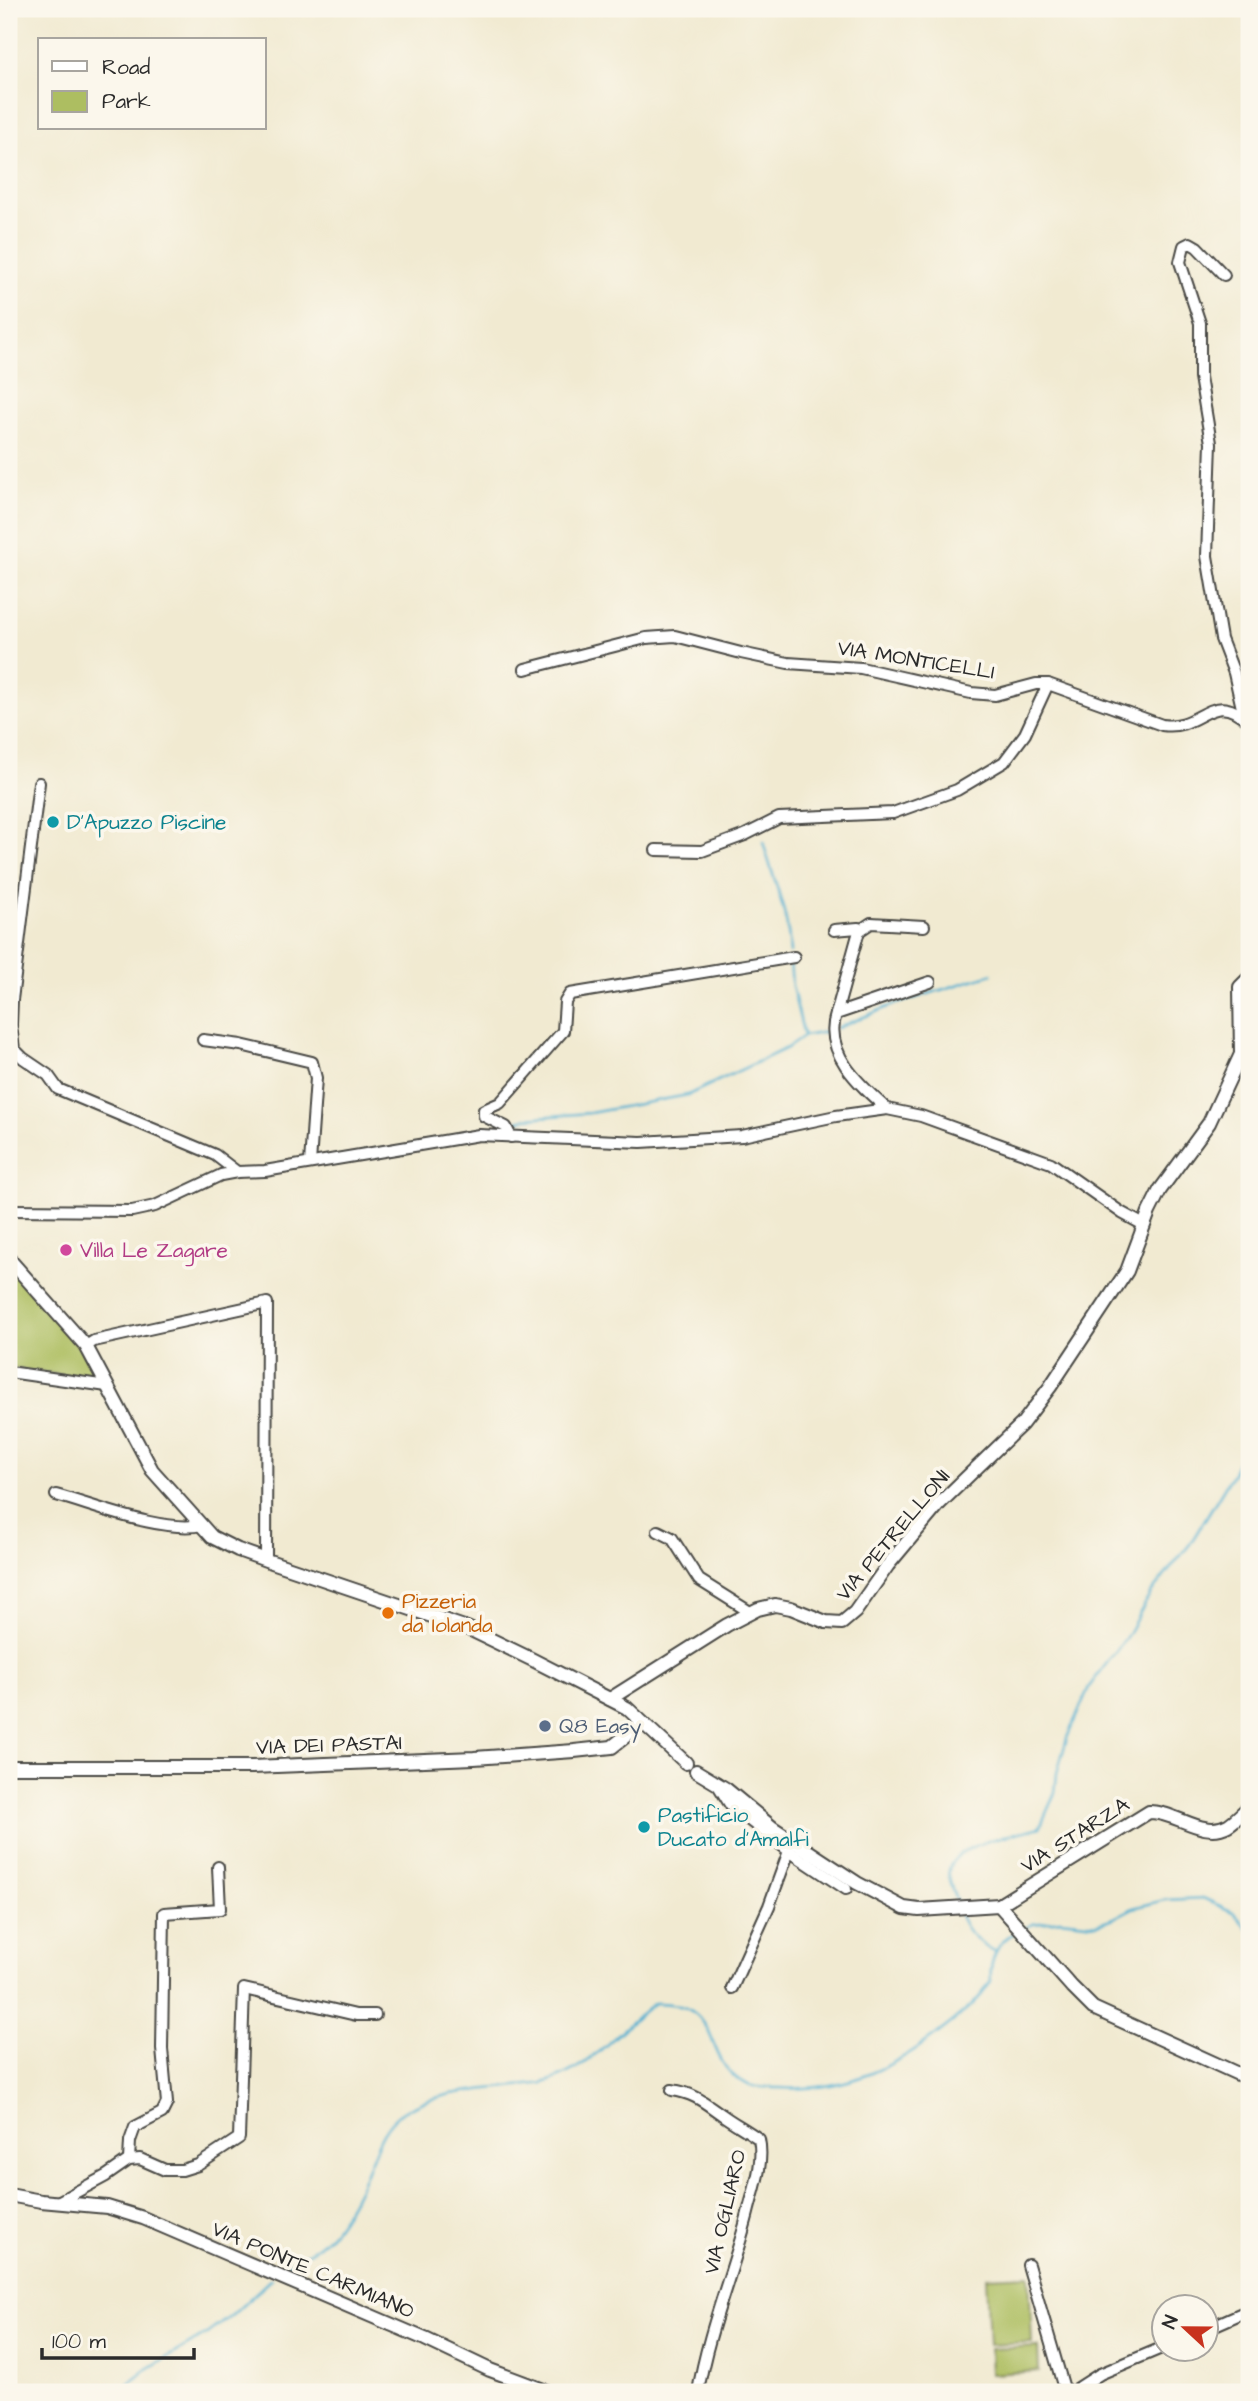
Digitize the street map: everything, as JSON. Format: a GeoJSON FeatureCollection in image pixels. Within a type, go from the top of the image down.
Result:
{"type":"FeatureCollection","features":[{"type":"Feature","properties":{"kind":"street"},"geometry":{"type":"LineString","coordinates":[[1224,275],[1197,247],[1190,243],[1184,246],[1180,262],[1200,323],[1200,377],[1212,443],[1207,555],[1221,639],[1247,719]]}},
{"type":"Feature","properties":{"kind":"street","name":"VIA MONTICELLI"},"geometry":{"type":"LineString","coordinates":[[525,669],[646,638],[675,636],[776,660],[861,668],[971,693],[995,695],[1036,684],[1048,684],[1162,725],[1177,727],[1220,708],[1232,710],[1247,719]]}},
{"type":"Feature","properties":{"kind":"street"},"geometry":{"type":"LineString","coordinates":[[656,850],[702,851],[745,835],[779,818],[893,813],[957,790],[1004,762],[1025,734],[1048,684]]}},
{"type":"Feature","properties":{"kind":"street"},"geometry":{"type":"LineString","coordinates":[[39,783],[12,1000],[14,1049],[48,1075],[58,1089],[215,1155],[237,1172]]}},
{"type":"Feature","properties":{"kind":"street"},"geometry":{"type":"LineString","coordinates":[[887,1109],[861,1085],[836,1050],[832,1031],[859,931],[871,923],[924,926]]}},
{"type":"Feature","properties":{"kind":"street"},"geometry":{"type":"LineString","coordinates":[[834,930],[858,928],[859,931]]}},
{"type":"Feature","properties":{"kind":"street"},"geometry":{"type":"LineString","coordinates":[[506,1129],[484,1116],[484,1110],[500,1102],[563,1031],[565,1002],[570,994],[794,957]]}},
{"type":"Feature","properties":{"kind":"street"},"geometry":{"type":"LineString","coordinates":[[9,1210],[132,1211],[155,1206],[221,1175],[265,1171],[310,1157],[506,1129],[641,1142],[742,1136],[836,1116],[887,1109],[921,1116],[1051,1163],[1122,1213],[1144,1225],[1160,1190],[1209,1123],[1241,1054],[1240,987],[1249,978]]}},
{"type":"Feature","properties":{"kind":"street"},"geometry":{"type":"LineString","coordinates":[[836,1014],[930,982]]}},
{"type":"Feature","properties":{"kind":"street"},"geometry":{"type":"LineString","coordinates":[[203,1040],[254,1048],[312,1062],[316,1078],[310,1157]]}},
{"type":"Feature","properties":{"kind":"street","name":"VIA PETRELLONI"},"geometry":{"type":"LineString","coordinates":[[610,1699],[750,1612],[775,1605],[791,1608],[826,1622],[842,1623],[855,1612],[888,1565],[939,1504],[1022,1424],[1050,1387],[1127,1271],[1144,1225]]}},
{"type":"Feature","properties":{"kind":"street"},"geometry":{"type":"LineString","coordinates":[[9,1259],[86,1346],[152,1470],[212,1537],[266,1560],[467,1628],[610,1699],[627,1708],[641,1724],[691,1767],[716,1782],[773,1828],[868,1890],[904,1908],[938,1910],[999,1905],[1093,2008],[1249,2079]]}},
{"type":"Feature","properties":{"kind":"street"},"geometry":{"type":"LineString","coordinates":[[86,1346],[94,1341],[267,1303],[266,1560]]}},
{"type":"Feature","properties":{"kind":"street"},"geometry":{"type":"LineString","coordinates":[[9,1372],[107,1385]]}},
{"type":"Feature","properties":{"kind":"street"},"geometry":{"type":"LineString","coordinates":[[56,1495],[156,1523],[188,1527],[202,1525]]}},
{"type":"Feature","properties":{"kind":"street"},"geometry":{"type":"LineString","coordinates":[[658,1531],[672,1538],[699,1580],[750,1612]]}},
{"type":"Feature","properties":{"kind":"street","name":"VIA DEI PASTAI"},"geometry":{"type":"LineString","coordinates":[[9,1767],[252,1767],[549,1753],[612,1747],[641,1724]]}},
{"type":"Feature","properties":{"kind":"street"},"geometry":{"type":"LineString","coordinates":[[716,1782],[731,1806],[789,1851],[846,1889]]}},
{"type":"Feature","properties":{"kind":"street","name":"VIA STARZA"},"geometry":{"type":"LineString","coordinates":[[999,1905],[1149,1812],[1163,1811],[1189,1824],[1208,1829],[1226,1826],[1249,1807]]}},
{"type":"Feature","properties":{"kind":"street"},"geometry":{"type":"LineString","coordinates":[[732,1989],[769,1906],[789,1851]]}},
{"type":"Feature","properties":{"kind":"street"},"geometry":{"type":"LineString","coordinates":[[129,2160],[130,2141],[135,2127],[162,2112],[167,2103],[162,2049],[164,1913],[220,1909],[218,1867]]}},
{"type":"Feature","properties":{"kind":"street"},"geometry":{"type":"LineString","coordinates":[[56,2203],[106,2176],[129,2160],[140,2159],[165,2170],[182,2170],[198,2165],[239,2138],[244,1989],[356,2015],[375,2015]]}},
{"type":"Feature","properties":{"kind":"street","name":"VIA OGLIARO"},"geometry":{"type":"LineString","coordinates":[[672,2090],[695,2095],[710,2104],[759,2139],[761,2148],[759,2171],[739,2251],[714,2327],[698,2392]]}},
{"type":"Feature","properties":{"kind":"street","name":"VIA PONTE CARMIANO"},"geometry":{"type":"LineString","coordinates":[[9,2195],[56,2203],[107,2207],[143,2218],[425,2339],[490,2370],[549,2392]]}},
{"type":"Feature","properties":{"kind":"street"},"geometry":{"type":"LineString","coordinates":[[1027,2265],[1065,2392]]}},
{"type":"Feature","properties":{"kind":"street"},"geometry":{"type":"LineString","coordinates":[[1220,2323],[1249,2310]]}},
{"type":"Feature","properties":{"kind":"street"},"geometry":{"type":"LineString","coordinates":[[1072,2392],[1100,2374],[1150,2353]]}},
{"type":"Feature","properties":{"kind":"green space"},"geometry":{"type":"Polygon","coordinates":[[[9,1268],[80,1347],[98,1380],[9,1368],[9,1268]]]}},
{"type":"Feature","properties":{"kind":"green space"},"geometry":{"type":"Polygon","coordinates":[[[1029,2275],[1032,2343],[989,2345],[986,2277],[1029,2275]]]}},
{"type":"Feature","properties":{"kind":"green space"},"geometry":{"type":"Polygon","coordinates":[[[1038,2347],[1039,2371],[991,2374],[990,2349],[1038,2347]]]}},
{"type":"Feature","properties":{"kind":"waterway"},"geometry":{"type":"LineString","coordinates":[[763,842],[784,911],[790,953]]}},
{"type":"Feature","properties":{"kind":"waterway"},"geometry":{"type":"LineString","coordinates":[[790,960],[792,986],[804,1036]]}},
{"type":"Feature","properties":{"kind":"waterway"},"geometry":{"type":"LineString","coordinates":[[837,1028],[893,1005],[992,974]]}},
{"type":"Feature","properties":{"kind":"waterway"},"geometry":{"type":"LineString","coordinates":[[509,1125],[526,1118],[590,1113],[688,1095],[787,1048],[804,1036],[831,1031]]}},
{"type":"Feature","properties":{"kind":"waterway"},"geometry":{"type":"LineString","coordinates":[[957,1902],[949,1878],[953,1861],[974,1846],[1040,1827],[1055,1793],[1057,1773],[1067,1738],[1089,1687],[1125,1639],[1151,1593],[1190,1544],[1233,1473],[1249,1432]]}},
{"type":"Feature","properties":{"kind":"waterway"},"geometry":{"type":"LineString","coordinates":[[1025,1928],[1033,1924],[1060,1920],[1096,1924],[1133,1908],[1165,1900],[1203,1898],[1233,1912],[1249,1930]]}},
{"type":"Feature","properties":{"kind":"waterway"},"geometry":{"type":"LineString","coordinates":[[959,1912],[973,1936],[996,1952]]}},
{"type":"Feature","properties":{"kind":"waterway"},"geometry":{"type":"LineString","coordinates":[[278,2272],[318,2246],[332,2232],[345,2214],[389,2124],[416,2105],[458,2093],[540,2084],[560,2077],[576,2069],[602,2049],[654,2003],[676,2005],[691,2011],[702,2020],[727,2069],[749,2085],[804,2088],[848,2081],[869,2074],[908,2054],[965,2011],[991,1981],[991,1966],[999,1946],[1016,1932]]}},
{"type":"Feature","properties":{"kind":"waterway"},"geometry":{"type":"LineString","coordinates":[[120,2392],[144,2371],[230,2317],[271,2279]]}},
{"type":"Feature","properties":{"kind":"place","name":"D'Apuzzo Piscine"},"geometry":{"type":"Point","coordinates":[53,822]}},
{"type":"Feature","properties":{"kind":"place","name":"Villa Le Zagare"},"geometry":{"type":"Point","coordinates":[66,1250]}},
{"type":"Feature","properties":{"kind":"place","name":"Pizzeria da Iolanda"},"geometry":{"type":"Point","coordinates":[388,1613]}},
{"type":"Feature","properties":{"kind":"place","name":"Q8 Easy"},"geometry":{"type":"Point","coordinates":[545,1726]}},
{"type":"Feature","properties":{"kind":"place","name":"Pastificio Ducato d'Amalfi"},"geometry":{"type":"Point","coordinates":[644,1827]}}]}
